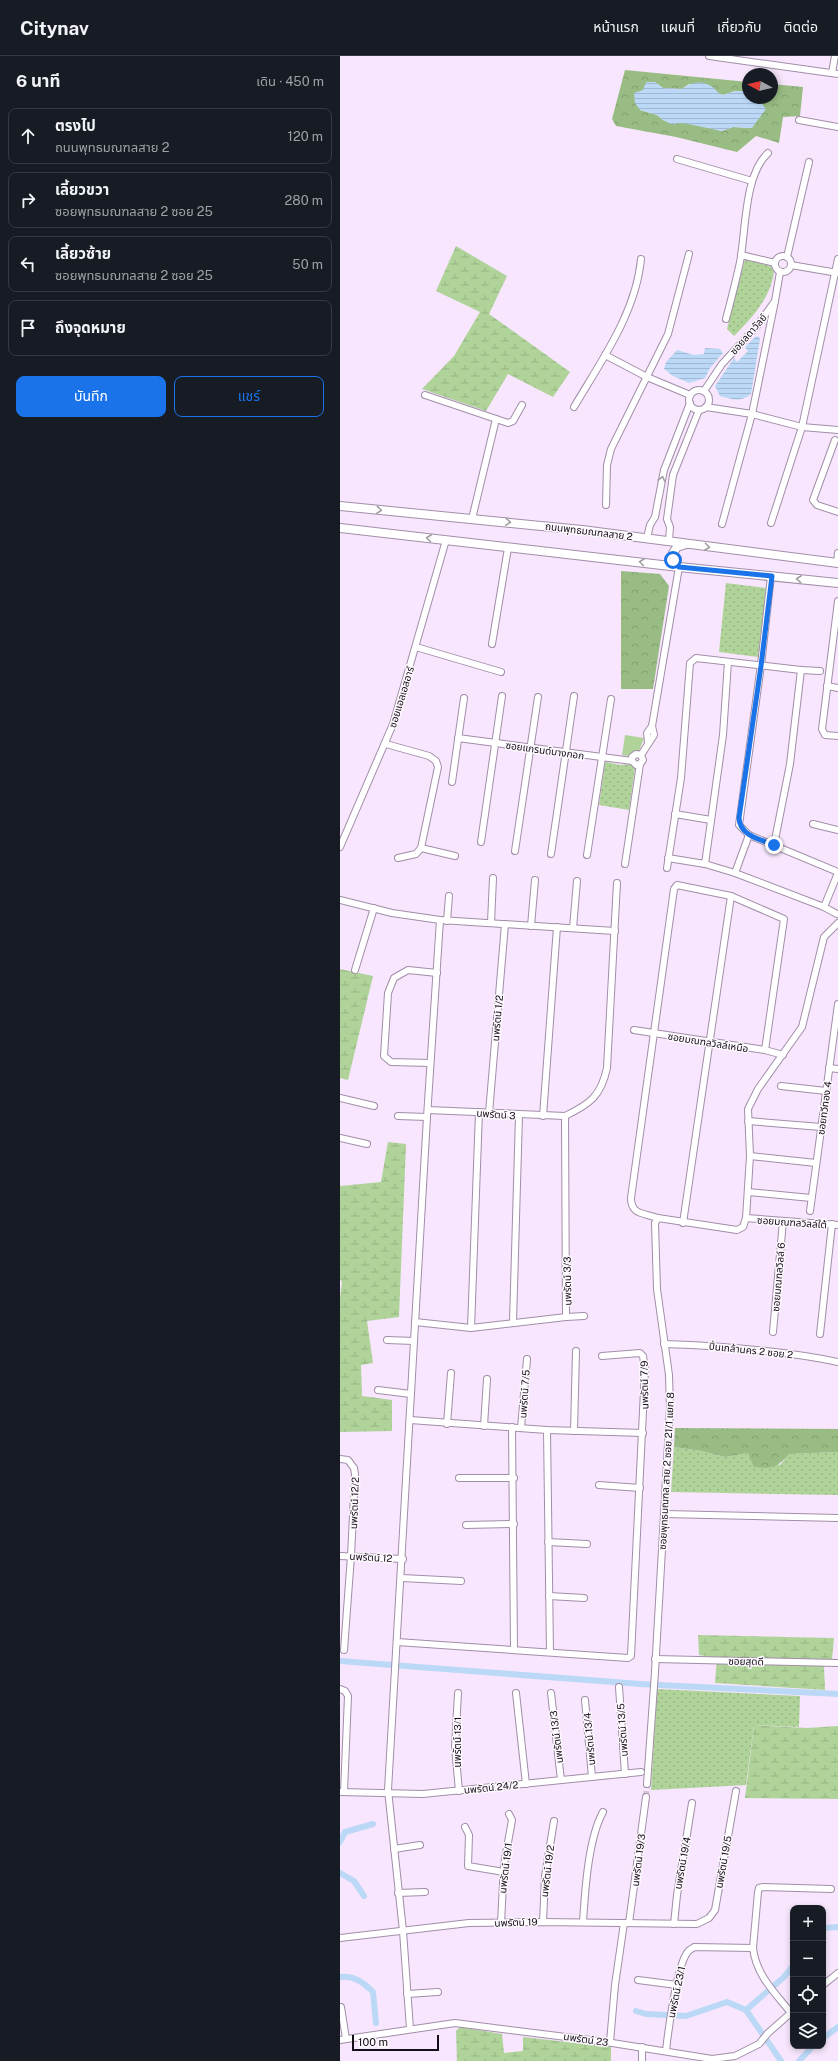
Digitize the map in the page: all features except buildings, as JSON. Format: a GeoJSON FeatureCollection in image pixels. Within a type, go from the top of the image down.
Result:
{"type":"FeatureCollection","features":[{"type":"Feature","properties":{"kind":"main road","name":"ถนนพุทธมณฑลสาย 2"},"geometry":{"type":"LineString","coordinates":[[340,506],[647,538],[837,563]]}},
{"type":"Feature","properties":{"kind":"main road"},"geometry":{"type":"LineString","coordinates":[[340,528],[679,567],[838,583]]}},
{"type":"Feature","properties":{"kind":"main road"},"geometry":{"type":"LineString","coordinates":[[679,567],[673,560],[673,553],[678,547],[687,544]]}},
{"type":"Feature","properties":{"kind":"street"},"geometry":{"type":"LineString","coordinates":[[710,56],[835,74],[835,56]]}},
{"type":"Feature","properties":{"kind":"street"},"geometry":{"type":"LineString","coordinates":[[799,120],[838,127]]}},
{"type":"Feature","properties":{"kind":"street"},"geometry":{"type":"LineString","coordinates":[[726,319],[741,255],[752,181],[762,159],[768,153]]}},
{"type":"Feature","properties":{"kind":"street"},"geometry":{"type":"LineString","coordinates":[[677,159],[752,181]]}},
{"type":"Feature","properties":{"kind":"street"},"geometry":{"type":"LineString","coordinates":[[791,265],[787,257],[809,162]]}},
{"type":"Feature","properties":{"kind":"street"},"geometry":{"type":"LineString","coordinates":[[606,505],[607,465],[611,449],[668,334],[689,254]]}},
{"type":"Feature","properties":{"kind":"street"},"geometry":{"type":"LineString","coordinates":[[741,255],[775,263]]}},
{"type":"Feature","properties":{"kind":"street"},"geometry":{"type":"LineString","coordinates":[[787,257],[778,257],[775,263],[777,270],[780,272],[789,270],[791,265]]}},
{"type":"Feature","properties":{"kind":"street"},"geometry":{"type":"LineString","coordinates":[[574,407],[605,355],[637,288],[640,259]]}},
{"type":"Feature","properties":{"kind":"street"},"geometry":{"type":"LineString","coordinates":[[771,523],[802,427],[837,273],[838,259]]}},
{"type":"Feature","properties":{"kind":"street"},"geometry":{"type":"LineString","coordinates":[[791,265],[837,273]]}},
{"type":"Feature","properties":{"kind":"street","name":"ซอยลดาวัลย์"},"geometry":{"type":"LineString","coordinates":[[704,391],[722,364],[757,326],[774,301],[780,272]]}},
{"type":"Feature","properties":{"kind":"street"},"geometry":{"type":"LineString","coordinates":[[722,524],[752,414],[774,301]]}},
{"type":"Feature","properties":{"kind":"street"},"geometry":{"type":"LineString","coordinates":[[605,355],[647,377],[690,395]]}},
{"type":"Feature","properties":{"kind":"street"},"geometry":{"type":"LineString","coordinates":[[669,542],[670,527],[667,519],[673,475],[699,410],[706,406],[709,400],[709,397],[704,391],[696,390],[690,395]]}},
{"type":"Feature","properties":{"kind":"street"},"geometry":{"type":"LineString","coordinates":[[425,395],[505,423],[510,422],[522,405]]}},
{"type":"Feature","properties":{"kind":"street"},"geometry":{"type":"LineString","coordinates":[[647,538],[650,525],[655,517],[664,470],[690,403],[690,395]]}},
{"type":"Feature","properties":{"kind":"street"},"geometry":{"type":"LineString","coordinates":[[690,403],[692,407],[699,410]]}},
{"type":"Feature","properties":{"kind":"street"},"geometry":{"type":"LineString","coordinates":[[706,406],[752,414],[802,427],[838,430]]}},
{"type":"Feature","properties":{"kind":"street"},"geometry":{"type":"LineString","coordinates":[[472,520],[496,419]]}},
{"type":"Feature","properties":{"kind":"street"},"geometry":{"type":"LineString","coordinates":[[835,440],[813,500],[817,505],[838,512]]}},
{"type":"Feature","properties":{"kind":"street"},"geometry":{"type":"LineString","coordinates":[[655,517],[667,519]]}},
{"type":"Feature","properties":{"kind":"street","name":"ซอยแอลเอสอาร์"},"geometry":{"type":"LineString","coordinates":[[340,847],[386,744],[416,647],[446,540]]}},
{"type":"Feature","properties":{"kind":"street"},"geometry":{"type":"LineString","coordinates":[[492,644],[508,548]]}},
{"type":"Feature","properties":{"kind":"street"},"geometry":{"type":"LineString","coordinates":[[837,563],[838,553]]}},
{"type":"Feature","properties":{"kind":"street"},"geometry":{"type":"LineString","coordinates":[[632,762],[634,756],[640,755],[648,742],[647,733],[652,726],[679,567]]}},
{"type":"Feature","properties":{"kind":"street"},"geometry":{"type":"LineString","coordinates":[[772,576],[761,666],[739,818],[742,829],[749,835],[838,873],[824,907]]}},
{"type":"Feature","properties":{"kind":"street"},"geometry":{"type":"LineString","coordinates":[[838,601],[836,638],[827,686],[822,729],[824,734],[838,736]]}},
{"type":"Feature","properties":{"kind":"street"},"geometry":{"type":"LineString","coordinates":[[416,647],[501,672]]}},
{"type":"Feature","properties":{"kind":"street"},"geometry":{"type":"LineString","coordinates":[[667,868],[681,778],[690,663],[692,659],[696,658],[820,671]]}},
{"type":"Feature","properties":{"kind":"street"},"geometry":{"type":"LineString","coordinates":[[705,864],[724,735],[728,662]]}},
{"type":"Feature","properties":{"kind":"street"},"geometry":{"type":"LineString","coordinates":[[774,845],[793,742],[801,670]]}},
{"type":"Feature","properties":{"kind":"street"},"geometry":{"type":"LineString","coordinates":[[827,686],[838,688]]}},
{"type":"Feature","properties":{"kind":"street"},"geometry":{"type":"LineString","coordinates":[[481,842],[502,696]]}},
{"type":"Feature","properties":{"kind":"street"},"geometry":{"type":"LineString","coordinates":[[551,854],[574,696]]}},
{"type":"Feature","properties":{"kind":"street"},"geometry":{"type":"LineString","coordinates":[[515,851],[538,697]]}},
{"type":"Feature","properties":{"kind":"street"},"geometry":{"type":"LineString","coordinates":[[452,782],[464,698]]}},
{"type":"Feature","properties":{"kind":"street"},"geometry":{"type":"LineString","coordinates":[[587,855],[612,699]]}},
{"type":"Feature","properties":{"kind":"street","name":"ซอยแกรนด์บางกอก"},"geometry":{"type":"LineString","coordinates":[[458,738],[602,757],[632,762],[636,765],[640,764]]}},
{"type":"Feature","properties":{"kind":"street"},"geometry":{"type":"LineString","coordinates":[[386,744],[429,756],[436,761],[438,767],[421,848],[416,854],[398,858]]}},
{"type":"Feature","properties":{"kind":"street"},"geometry":{"type":"LineString","coordinates":[[625,864],[640,764],[643,760],[640,755]]}},
{"type":"Feature","properties":{"kind":"street"},"geometry":{"type":"LineString","coordinates":[[675,814],[711,820]]}},
{"type":"Feature","properties":{"kind":"street"},"geometry":{"type":"LineString","coordinates":[[813,824],[838,830]]}},
{"type":"Feature","properties":{"kind":"street"},"geometry":{"type":"LineString","coordinates":[[735,873],[749,835]]}},
{"type":"Feature","properties":{"kind":"street"},"geometry":{"type":"LineString","coordinates":[[421,848],[455,856]]}},
{"type":"Feature","properties":{"kind":"street"},"geometry":{"type":"LineString","coordinates":[[668,858],[705,864],[735,873],[824,907],[837,914]]}},
{"type":"Feature","properties":{"kind":"street"},"geometry":{"type":"LineString","coordinates":[[491,923],[493,878]]}},
{"type":"Feature","properties":{"kind":"street"},"geometry":{"type":"LineString","coordinates":[[531,926],[535,880]]}},
{"type":"Feature","properties":{"kind":"street"},"geometry":{"type":"LineString","coordinates":[[574,928],[577,881]]}},
{"type":"Feature","properties":{"kind":"street"},"geometry":{"type":"LineString","coordinates":[[564,1116],[578,1110],[593,1099],[603,1084],[607,1068],[617,883]]}},
{"type":"Feature","properties":{"kind":"street"},"geometry":{"type":"LineString","coordinates":[[765,1050],[784,921],[782,917],[731,896],[680,884],[675,886],[636,1157],[631,1203],[634,1210],[658,1218],[683,1223],[737,1230],[744,1227],[748,1192],[750,1156],[748,1121],[751,1102],[804,1021],[824,937],[838,923]]}},
{"type":"Feature","properties":{"kind":"street"},"geometry":{"type":"LineString","coordinates":[[447,920],[449,896]]}},
{"type":"Feature","properties":{"kind":"street"},"geometry":{"type":"LineString","coordinates":[[683,1223],[731,896]]}},
{"type":"Feature","properties":{"kind":"street"},"geometry":{"type":"LineString","coordinates":[[340,900],[392,913],[440,920],[615,931]]}},
{"type":"Feature","properties":{"kind":"street"},"geometry":{"type":"LineString","coordinates":[[355,970],[374,908]]}},
{"type":"Feature","properties":{"kind":"street"},"geometry":{"type":"LineString","coordinates":[[410,2029],[403,1931],[389,1793],[394,1672],[402,1578],[415,1322],[440,920]]}},
{"type":"Feature","properties":{"kind":"street","name":"นพรัตน์ 1/2"},"geometry":{"type":"LineString","coordinates":[[489,1113],[505,924]]}},
{"type":"Feature","properties":{"kind":"street"},"geometry":{"type":"LineString","coordinates":[[543,1116],[557,927]]}},
{"type":"Feature","properties":{"kind":"street"},"geometry":{"type":"LineString","coordinates":[[430,1063],[391,1062],[384,1056],[388,993],[394,978],[401,973],[416,970],[437,973]]}},
{"type":"Feature","properties":{"kind":"street","name":"ซอยทวีทอง 4"},"geometry":{"type":"LineString","coordinates":[[810,1211],[838,1004]]}},
{"type":"Feature","properties":{"kind":"street","name":"ซอยมณฑลวิลล์เหนือ"},"geometry":{"type":"LineString","coordinates":[[634,1030],[765,1050],[783,1055]]}},
{"type":"Feature","properties":{"kind":"street"},"geometry":{"type":"LineString","coordinates":[[829,1068],[838,1069]]}},
{"type":"Feature","properties":{"kind":"street"},"geometry":{"type":"LineString","coordinates":[[781,1086],[826,1091]]}},
{"type":"Feature","properties":{"kind":"street"},"geometry":{"type":"LineString","coordinates":[[340,1098],[374,1106]]}},
{"type":"Feature","properties":{"kind":"street","name":"นพรัตน์ 3"},"geometry":{"type":"LineString","coordinates":[[428,1110],[564,1116]]}},
{"type":"Feature","properties":{"kind":"street"},"geometry":{"type":"LineString","coordinates":[[470,1328],[479,1112]]}},
{"type":"Feature","properties":{"kind":"street"},"geometry":{"type":"LineString","coordinates":[[513,1322],[519,1115]]}},
{"type":"Feature","properties":{"kind":"street"},"geometry":{"type":"LineString","coordinates":[[398,1116],[427,1117]]}},
{"type":"Feature","properties":{"kind":"street","name":"นพรัตน์ 3/3"},"geometry":{"type":"LineString","coordinates":[[415,1322],[470,1328],[566,1317],[564,1116]]}},
{"type":"Feature","properties":{"kind":"street"},"geometry":{"type":"LineString","coordinates":[[748,1121],[821,1127]]}},
{"type":"Feature","properties":{"kind":"street"},"geometry":{"type":"LineString","coordinates":[[340,1138],[367,1144]]}},
{"type":"Feature","properties":{"kind":"street"},"geometry":{"type":"LineString","coordinates":[[750,1156],[816,1163]]}},
{"type":"Feature","properties":{"kind":"street"},"geometry":{"type":"LineString","coordinates":[[748,1192],[811,1198]]}},
{"type":"Feature","properties":{"kind":"street","name":"ซอยพุทธมณฑล สาย 2 ซอย 21/1 แยก 8"},"geometry":{"type":"LineString","coordinates":[[647,1784],[655,1672],[670,1402],[669,1375],[660,1313],[654,1242],[655,1223],[658,1218]]}},
{"type":"Feature","properties":{"kind":"street","name":"ซอยมณฑลวิลล์ใต้"},"geometry":{"type":"LineString","coordinates":[[746,1218],[835,1225]]}},
{"type":"Feature","properties":{"kind":"street","name":"ซอยมณฑลวิลล์ 6"},"geometry":{"type":"LineString","coordinates":[[773,1332],[783,1221]]}},
{"type":"Feature","properties":{"kind":"street"},"geometry":{"type":"LineString","coordinates":[[820,1334],[835,1225]]}},
{"type":"Feature","properties":{"kind":"street"},"geometry":{"type":"LineString","coordinates":[[566,1317],[584,1316]]}},
{"type":"Feature","properties":{"kind":"street"},"geometry":{"type":"LineString","coordinates":[[388,1340],[414,1341]]}},
{"type":"Feature","properties":{"kind":"street","name":"ปิ่นเกล้านคร 2 ซอย 2"},"geometry":{"type":"LineString","coordinates":[[664,1344],[727,1346],[773,1350],[838,1362]]}},
{"type":"Feature","properties":{"kind":"street"},"geometry":{"type":"LineString","coordinates":[[574,1431],[576,1351]]}},
{"type":"Feature","properties":{"kind":"street","name":"นพรัตน์ 7/9"},"geometry":{"type":"LineString","coordinates":[[602,1356],[636,1352],[643,1356],[646,1385],[643,1433]]}},
{"type":"Feature","properties":{"kind":"street","name":"นพรัตน์ 7/5"},"geometry":{"type":"LineString","coordinates":[[521,1428],[526,1359]]}},
{"type":"Feature","properties":{"kind":"street"},"geometry":{"type":"LineString","coordinates":[[447,1424],[451,1373]]}},
{"type":"Feature","properties":{"kind":"street"},"geometry":{"type":"LineString","coordinates":[[484,1426],[487,1379]]}},
{"type":"Feature","properties":{"kind":"street"},"geometry":{"type":"LineString","coordinates":[[378,1390],[411,1394]]}},
{"type":"Feature","properties":{"kind":"street"},"geometry":{"type":"LineString","coordinates":[[397,1642],[628,1658],[631,1656],[643,1433],[547,1430],[447,1424],[410,1420]]}},
{"type":"Feature","properties":{"kind":"street"},"geometry":{"type":"LineString","coordinates":[[512,1427],[514,1478],[514,1649]]}},
{"type":"Feature","properties":{"kind":"street"},"geometry":{"type":"LineString","coordinates":[[547,1430],[550,1652]]}},
{"type":"Feature","properties":{"kind":"street","name":"นพรัตน์ 12/2"},"geometry":{"type":"LineString","coordinates":[[340,1459],[348,1460],[354,1468],[355,1474],[352,1556]]}},
{"type":"Feature","properties":{"kind":"street"},"geometry":{"type":"LineString","coordinates":[[459,1478],[514,1478]]}},
{"type":"Feature","properties":{"kind":"street"},"geometry":{"type":"LineString","coordinates":[[599,1485],[640,1488]]}},
{"type":"Feature","properties":{"kind":"street"},"geometry":{"type":"LineString","coordinates":[[664,1514],[838,1518]]}},
{"type":"Feature","properties":{"kind":"street"},"geometry":{"type":"LineString","coordinates":[[466,1525],[514,1524]]}},
{"type":"Feature","properties":{"kind":"street"},"geometry":{"type":"LineString","coordinates":[[548,1542],[587,1544]]}},
{"type":"Feature","properties":{"kind":"street","name":"นพรัตน์ 12"},"geometry":{"type":"LineString","coordinates":[[340,1556],[402,1559]]}},
{"type":"Feature","properties":{"kind":"street"},"geometry":{"type":"LineString","coordinates":[[344,1650],[343,1634],[352,1556]]}},
{"type":"Feature","properties":{"kind":"street"},"geometry":{"type":"LineString","coordinates":[[402,1578],[461,1581]]}},
{"type":"Feature","properties":{"kind":"street"},"geometry":{"type":"LineString","coordinates":[[549,1596],[584,1598]]}},
{"type":"Feature","properties":{"kind":"street","name":"ซอยสุดดี"},"geometry":{"type":"LineString","coordinates":[[655,1659],[838,1664]]}},
{"type":"Feature","properties":{"kind":"street","name":"นพรัตน์ 13/5"},"geometry":{"type":"LineString","coordinates":[[619,1687],[625,1774]]}},
{"type":"Feature","properties":{"kind":"street"},"geometry":{"type":"LineString","coordinates":[[340,1689],[345,1691],[348,1696],[342,1792]]}},
{"type":"Feature","properties":{"kind":"street","name":"นพรัตน์ 13/1"},"geometry":{"type":"LineString","coordinates":[[458,1693],[455,1747],[459,1791]]}},
{"type":"Feature","properties":{"kind":"street"},"geometry":{"type":"LineString","coordinates":[[516,1693],[526,1784]]}},
{"type":"Feature","properties":{"kind":"street","name":"นพรัตน์ 13/3"},"geometry":{"type":"LineString","coordinates":[[551,1693],[561,1780]]}},
{"type":"Feature","properties":{"kind":"street","name":"นพรัตน์ 13/4"},"geometry":{"type":"LineString","coordinates":[[585,1700],[592,1777]]}},
{"type":"Feature","properties":{"kind":"street","name":"นพรัตน์ 24/2"},"geometry":{"type":"LineString","coordinates":[[342,1792],[423,1794],[641,1772]]}},
{"type":"Feature","properties":{"kind":"street","name":"นพรัตน์ 19/5"},"geometry":{"type":"LineString","coordinates":[[697,1924],[709,1918],[715,1910],[736,1791]]}},
{"type":"Feature","properties":{"kind":"street","name":"นพรัตน์ 19/3"},"geometry":{"type":"LineString","coordinates":[[610,2042],[615,1985],[627,1923],[646,1796]]}},
{"type":"Feature","properties":{"kind":"street","name":"นพรัตน์ 19/4"},"geometry":{"type":"LineString","coordinates":[[674,1924],[677,1895],[692,1803]]}},
{"type":"Feature","properties":{"kind":"street"},"geometry":{"type":"LineString","coordinates":[[583,1922],[584,1896],[595,1833],[603,1812]]}},
{"type":"Feature","properties":{"kind":"street","name":"นพรัตน์ 19/1"},"geometry":{"type":"LineString","coordinates":[[500,1923],[504,1872],[512,1820],[509,1814]]}},
{"type":"Feature","properties":{"kind":"street","name":"นพรัตน์ 19/2"},"geometry":{"type":"LineString","coordinates":[[542,1922],[545,1876],[554,1821]]}},
{"type":"Feature","properties":{"kind":"street"},"geometry":{"type":"LineString","coordinates":[[465,1827],[469,1835],[468,1866],[504,1872]]}},
{"type":"Feature","properties":{"kind":"street"},"geometry":{"type":"LineString","coordinates":[[394,1849],[420,1845]]}},
{"type":"Feature","properties":{"kind":"street"},"geometry":{"type":"LineString","coordinates":[[790,2010],[765,1981],[757,1966],[753,1948],[759,1888],[831,1889]]}},
{"type":"Feature","properties":{"kind":"street"},"geometry":{"type":"LineString","coordinates":[[398,1893],[425,1892]]}},
{"type":"Feature","properties":{"kind":"street","name":"นพรัตน์ 19"},"geometry":{"type":"LineString","coordinates":[[340,1938],[460,1924],[583,1922],[697,1924]]}},
{"type":"Feature","properties":{"kind":"street","name":"นพรัตน์ 23/1"},"geometry":{"type":"LineString","coordinates":[[666,2051],[672,2007],[683,1961],[687,1952],[694,1947],[753,1948]]}},
{"type":"Feature","properties":{"kind":"street"},"geometry":{"type":"LineString","coordinates":[[826,1983],[838,1973]]}},
{"type":"Feature","properties":{"kind":"street"},"geometry":{"type":"LineString","coordinates":[[638,1980],[677,1985]]}},
{"type":"Feature","properties":{"kind":"street"},"geometry":{"type":"LineString","coordinates":[[407,1994],[438,1992]]}},
{"type":"Feature","properties":{"kind":"street"},"geometry":{"type":"LineString","coordinates":[[341,2007],[343,2040]]}},
{"type":"Feature","properties":{"kind":"street","name":"นพรัตน์ 23"},"geometry":{"type":"LineString","coordinates":[[343,2040],[443,2024],[470,2024],[642,2047],[666,2051],[684,2058],[712,2059],[739,2054],[759,2044],[768,2033],[791,2013]]}},
{"type":"Feature","properties":{"kind":"street"},"geometry":{"type":"LineString","coordinates":[[642,2047],[642,2061]]}},
{"type":"Feature","properties":{"kind":"street"},"geometry":{"type":"LineString","coordinates":[[739,2054],[741,2061]]}},
{"type":"Feature","properties":{"kind":"green space"},"geometry":{"type":"Polygon","coordinates":[[[625,70],[742,81],[742,91],[735,91],[723,95],[689,84],[682,89],[663,88],[655,82],[640,110],[657,115],[663,120],[672,124],[683,122],[722,131],[733,127],[752,128],[757,104],[778,104],[778,85],[803,87],[800,116],[783,117],[779,143],[756,136],[737,152],[676,137],[616,126],[612,119],[625,70]]]}},
{"type":"Feature","properties":{"kind":"green space"},"geometry":{"type":"Polygon","coordinates":[[[456,246],[507,276],[489,314],[570,372],[553,397],[508,374],[486,411],[422,389],[454,356],[480,312],[436,291],[456,246]]]}},
{"type":"Feature","properties":{"kind":"green space"},"geometry":{"type":"Polygon","coordinates":[[[745,259],[770,266],[774,269],[773,279],[766,297],[760,306],[748,322],[734,336],[727,329],[745,259]]]}},
{"type":"Feature","properties":{"kind":"green space"},"geometry":{"type":"Polygon","coordinates":[[[621,571],[660,574],[669,586],[653,689],[621,689],[621,571]]]}},
{"type":"Feature","properties":{"kind":"green space"},"geometry":{"type":"Polygon","coordinates":[[[726,583],[766,588],[758,657],[719,652],[726,583]]]}},
{"type":"Feature","properties":{"kind":"green space"},"geometry":{"type":"Polygon","coordinates":[[[625,735],[644,738],[639,751],[627,756],[622,755],[625,735]]]}},
{"type":"Feature","properties":{"kind":"green space"},"geometry":{"type":"Polygon","coordinates":[[[607,762],[620,765],[631,764],[635,768],[629,810],[599,805],[605,763],[607,762]]]}},
{"type":"Feature","properties":{"kind":"green space"},"geometry":{"type":"Polygon","coordinates":[[[340,969],[373,976],[348,1080],[340,1078],[340,969]]]}},
{"type":"Feature","properties":{"kind":"green space"},"geometry":{"type":"Polygon","coordinates":[[[388,1142],[406,1144],[399,1317],[367,1321],[373,1363],[361,1365],[362,1396],[392,1400],[392,1431],[340,1432],[340,1299],[342,1281],[340,1280],[340,1186],[381,1182],[388,1142]]]}},
{"type":"Feature","properties":{"kind":"green space"},"geometry":{"type":"Polygon","coordinates":[[[675,1428],[838,1429],[838,1452],[789,1454],[777,1465],[765,1468],[754,1467],[748,1453],[725,1457],[702,1451],[674,1447],[675,1428]]]}},
{"type":"Feature","properties":{"kind":"green space"},"geometry":{"type":"Polygon","coordinates":[[[674,1447],[702,1451],[725,1457],[748,1453],[780,1465],[789,1454],[838,1452],[838,1495],[671,1492],[674,1447]]]}},
{"type":"Feature","properties":{"kind":"green space"},"geometry":{"type":"Polygon","coordinates":[[[698,1635],[834,1638],[832,1660],[824,1667],[825,1690],[715,1683],[717,1658],[699,1655],[698,1635]]]}},
{"type":"Feature","properties":{"kind":"green space"},"geometry":{"type":"Polygon","coordinates":[[[657,1689],[800,1696],[799,1727],[754,1725],[746,1785],[651,1790],[657,1689]]]}},
{"type":"Feature","properties":{"kind":"green space"},"geometry":{"type":"Polygon","coordinates":[[[754,1725],[807,1728],[838,1726],[838,1799],[745,1798],[754,1725]]]}},
{"type":"Feature","properties":{"kind":"green space"},"geometry":{"type":"Polygon","coordinates":[[[460,2027],[502,2034],[504,2053],[523,2051],[523,2037],[611,2047],[611,2061],[457,2061],[456,2031],[460,2027]]]}},
{"type":"Feature","properties":{"kind":"water"},"geometry":{"type":"Polygon","coordinates":[[[646,82],[655,82],[663,88],[682,89],[692,83],[700,82],[711,86],[723,95],[735,91],[742,91],[742,104],[762,104],[766,109],[752,128],[733,127],[722,131],[683,123],[672,124],[663,120],[657,115],[640,110],[635,103],[634,93],[643,90],[646,82]]]}},
{"type":"Feature","properties":{"kind":"water"},"geometry":{"type":"Polygon","coordinates":[[[758,336],[760,339],[751,394],[743,399],[732,399],[720,396],[715,386],[734,358],[737,362],[748,351],[745,347],[758,336]]]}},
{"type":"Feature","properties":{"kind":"water"},"geometry":{"type":"Polygon","coordinates":[[[705,348],[720,349],[723,353],[710,368],[705,378],[689,383],[673,376],[664,369],[666,362],[677,350],[694,355],[704,354],[705,348]]]}},
{"type":"Feature","properties":{"kind":"waterway"},"geometry":{"type":"LineString","coordinates":[[340,1661],[640,1684],[838,1694]]}},
{"type":"Feature","properties":{"kind":"waterway"},"geometry":{"type":"LineString","coordinates":[[340,1842],[345,1832],[373,1824]]}},
{"type":"Feature","properties":{"kind":"waterway"},"geometry":{"type":"LineString","coordinates":[[340,1873],[354,1881],[364,1896]]}},
{"type":"Feature","properties":{"kind":"waterway"},"geometry":{"type":"LineString","coordinates":[[826,1928],[838,1927]]}},
{"type":"Feature","properties":{"kind":"waterway"},"geometry":{"type":"LineString","coordinates":[[746,2010],[784,1977],[790,1970]]}},
{"type":"Feature","properties":{"kind":"waterway"},"geometry":{"type":"LineString","coordinates":[[340,1977],[354,1978],[373,1992],[376,2023]]}},
{"type":"Feature","properties":{"kind":"waterway"},"geometry":{"type":"LineString","coordinates":[[636,2011],[646,2014],[686,2016],[727,2002],[746,2010],[781,2061]]}},
{"type":"Feature","properties":{"kind":"waterway"},"geometry":{"type":"LineString","coordinates":[[826,2036],[838,2027]]}},
{"type":"Feature","properties":{"kind":"waterway"},"geometry":{"type":"LineString","coordinates":[[799,2061],[810,2049]]}},
{"type":"Feature","properties":{"kind":"tunnel"},"geometry":{"type":"LineString","coordinates":[[646,1797],[647,1784]]}},
{"type":"Feature","properties":{"kind":"route"},"geometry":{"type":"LineString","coordinates":[[673,560],[679,567],[772,576],[752,739],[739,824],[749,835],[774,845]]}}]}
